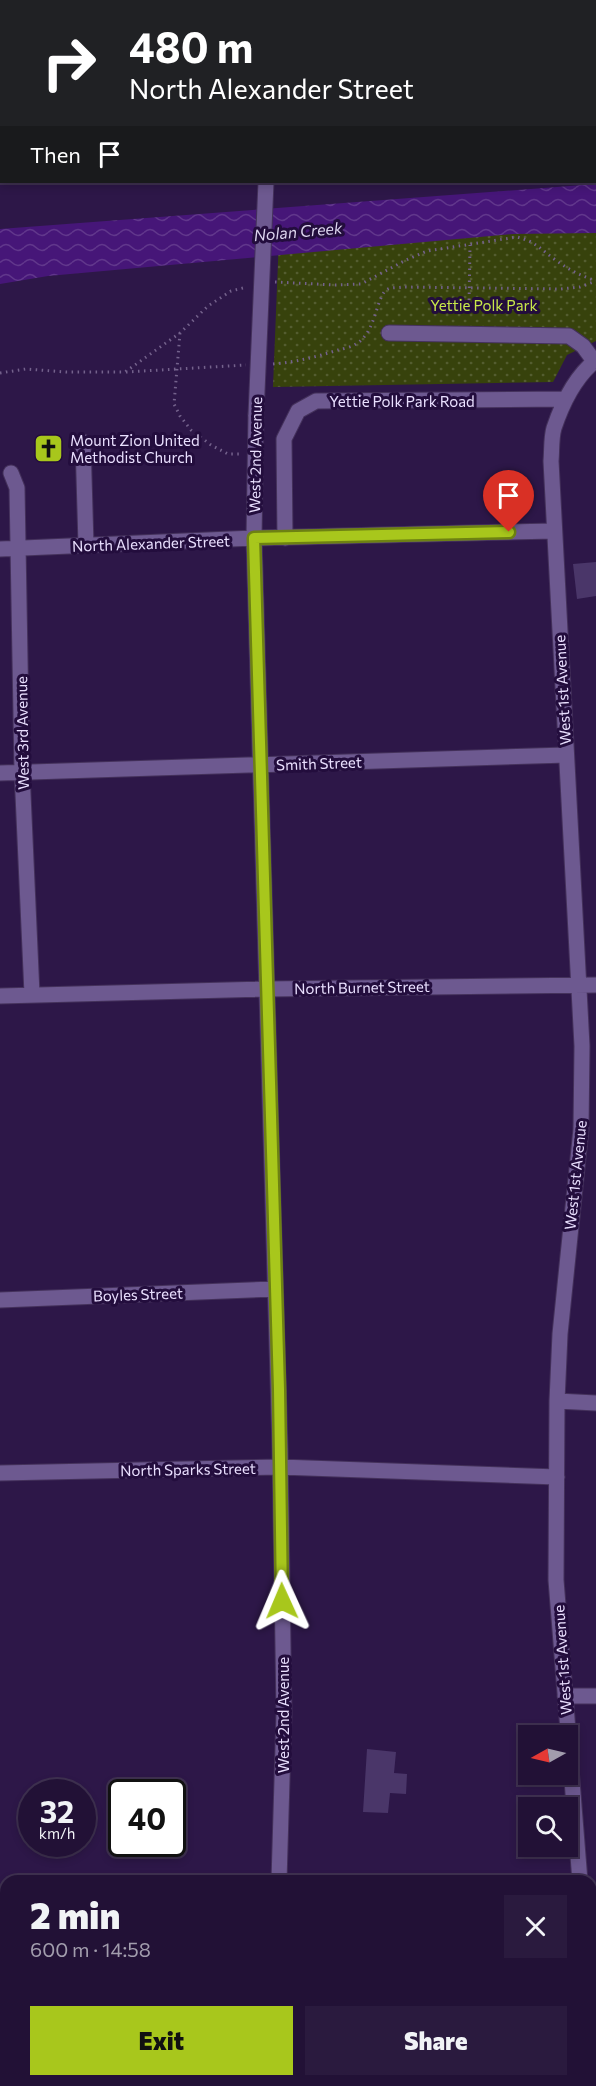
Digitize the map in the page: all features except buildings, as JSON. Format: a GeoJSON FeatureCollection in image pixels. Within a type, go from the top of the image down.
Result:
{"type":"FeatureCollection","features":[{"type":"Feature","properties":{"kind":"street","name":"West 2nd Avenue"},"geometry":{"type":"LineString","coordinates":[[266,183],[254,455],[254,538],[280,1467],[284,1713],[279,1875]]}},
{"type":"Feature","properties":{"kind":"street"},"geometry":{"type":"LineString","coordinates":[[389,333],[569,336],[583,346],[595,361]]}},
{"type":"Feature","properties":{"kind":"street","name":"West 1st Avenue"},"geometry":{"type":"LineString","coordinates":[[580,1875],[556,1580],[557,1401],[561,1323],[581,1129],[583,1088],[580,984],[551,461],[554,430],[566,399],[578,379],[595,361]]}},
{"type":"Feature","properties":{"kind":"street","name":"Yettie Polk Park Road"},"geometry":{"type":"LineString","coordinates":[[285,538],[284,439],[298,411],[316,401],[566,399]]}},
{"type":"Feature","properties":{"kind":"street"},"geometry":{"type":"LineString","coordinates":[[83,442],[86,545]]}},
{"type":"Feature","properties":{"kind":"street","name":"West 3rd Avenue"},"geometry":{"type":"LineString","coordinates":[[11,473],[17,488],[22,772],[32,994]]}},
{"type":"Feature","properties":{"kind":"street","name":"North Alexander Street"},"geometry":{"type":"LineString","coordinates":[[0,549],[254,538],[554,531]]}},
{"type":"Feature","properties":{"kind":"street","name":"Smith Street"},"geometry":{"type":"LineString","coordinates":[[0,773],[566,754]]}},
{"type":"Feature","properties":{"kind":"street","name":"North Burnet Street"},"geometry":{"type":"LineString","coordinates":[[0,996],[267,989],[596,985]]}},
{"type":"Feature","properties":{"kind":"street","name":"Boyles Street"},"geometry":{"type":"LineString","coordinates":[[0,1300],[275,1289]]}},
{"type":"Feature","properties":{"kind":"street"},"geometry":{"type":"LineString","coordinates":[[557,1401],[596,1403]]}},
{"type":"Feature","properties":{"kind":"street","name":"North Sparks Street"},"geometry":{"type":"LineString","coordinates":[[0,1473],[280,1467],[557,1477]]}},
{"type":"Feature","properties":{"kind":"street"},"geometry":{"type":"LineString","coordinates":[[565,1696],[596,1696]]}},
{"type":"Feature","properties":{"kind":"path"},"geometry":{"type":"LineString","coordinates":[[265,283],[361,284],[427,251],[516,237],[531,240],[559,262],[582,276],[596,281]]}},
{"type":"Feature","properties":{"kind":"path"},"geometry":{"type":"LineString","coordinates":[[469,306],[470,245]]}},
{"type":"Feature","properties":{"kind":"path"},"geometry":{"type":"LineString","coordinates":[[270,364],[312,358],[356,344],[366,335],[375,320],[380,296],[387,289],[402,287],[561,289],[596,281]]}},
{"type":"Feature","properties":{"kind":"path"},"geometry":{"type":"LineString","coordinates":[[125,372],[180,333],[208,306],[231,291],[254,286]]}},
{"type":"Feature","properties":{"kind":"path"},"geometry":{"type":"LineString","coordinates":[[180,333],[174,404],[180,416],[191,430],[228,454],[254,455]]}},
{"type":"Feature","properties":{"kind":"path"},"geometry":{"type":"LineString","coordinates":[[0,373],[26,369],[125,372],[247,365]]}},
{"type":"Feature","properties":{"kind":"green space","name":"Yettie Polk Park"},"geometry":{"type":"Polygon","coordinates":[[[596,222],[596,341],[567,355],[553,382],[273,387],[279,237],[596,222]]]}},
{"type":"Feature","properties":{"kind":"water","name":"Nolan Creek"},"geometry":{"type":"Polygon","coordinates":[[[596,184],[596,233],[513,234],[48,276],[0,284],[0,229],[596,184]]]}},
{"type":"Feature","properties":{"kind":"place","name":"Mount Zion United Methodist Church"},"geometry":{"type":"Point","coordinates":[49,449]}},
{"type":"Feature","properties":{"kind":"route"},"geometry":{"type":"LineString","coordinates":[[282,1601],[279,1389],[254,538],[509,532]]}}]}
